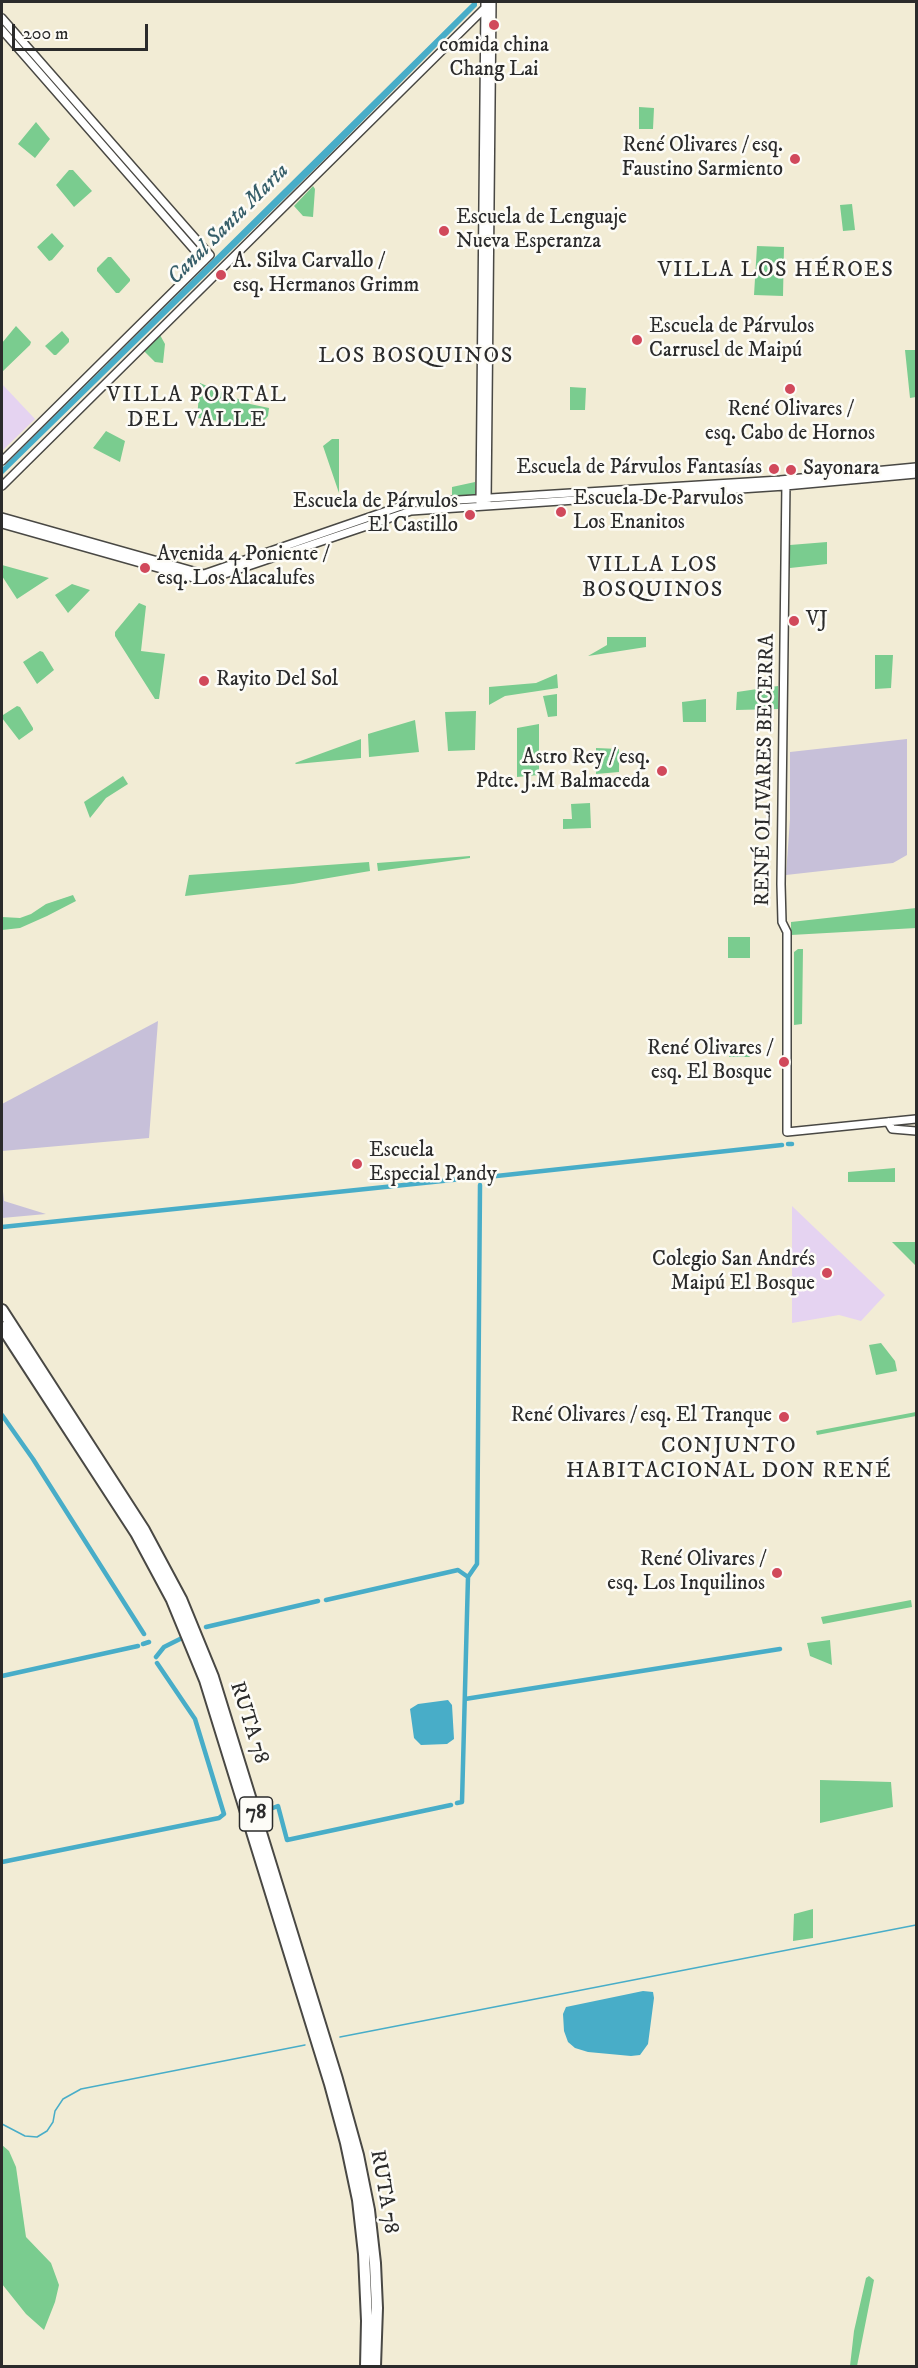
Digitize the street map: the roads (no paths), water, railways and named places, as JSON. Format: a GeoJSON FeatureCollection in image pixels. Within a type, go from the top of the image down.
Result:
{"type":"FeatureCollection","features":[{"type":"Feature","properties":{"kind":"highway","name":"RUTA 78"},"geometry":{"type":"LineString","coordinates":[[2,1310],[150,1539],[185,1608],[213,1677],[337,2079],[358,2155],[369,2210],[375,2263],[377,2308],[375,2367]]}},
{"type":"Feature","properties":{"kind":"highway","name":"RUTA 78"},"geometry":{"type":"LineString","coordinates":[[2,1327],[140,1540],[169,1593],[206,1680],[327,2073],[346,2143],[360,2213],[364,2254],[367,2295],[366,2367]]}},
{"type":"Feature","properties":{"kind":"street"},"geometry":{"type":"LineString","coordinates":[[2,486],[487,3]]}},
{"type":"Feature","properties":{"kind":"street"},"geometry":{"type":"LineString","coordinates":[[483,502],[487,3]]}},
{"type":"Feature","properties":{"kind":"street"},"geometry":{"type":"LineString","coordinates":[[2,18],[210,255],[2,461]]}},
{"type":"Feature","properties":{"kind":"street"},"geometry":{"type":"LineString","coordinates":[[2,30],[204,261]]}},
{"type":"Feature","properties":{"kind":"street"},"geometry":{"type":"LineString","coordinates":[[786,483],[916,467]]}},
{"type":"Feature","properties":{"kind":"street"},"geometry":{"type":"LineString","coordinates":[[2,517],[204,574],[401,505],[483,502],[916,474]]}},
{"type":"Feature","properties":{"kind":"street","name":"RENÉ OLIVARES BECERRA"},"geometry":{"type":"LineString","coordinates":[[786,483],[782,922],[787,932],[787,1132],[888,1122]]}},
{"type":"Feature","properties":{"kind":"street"},"geometry":{"type":"LineString","coordinates":[[2,524],[204,581],[405,512],[483,502]]}},
{"type":"Feature","properties":{"kind":"street"},"geometry":{"type":"LineString","coordinates":[[916,1119],[888,1122],[892,1129],[916,1131]]}},
{"type":"Feature","properties":{"kind":"water"},"geometry":{"type":"Polygon","coordinates":[[[473,2],[477,2],[477,6],[329,155],[2,475],[2,468],[473,2]]]}},
{"type":"Feature","properties":{"kind":"water"},"geometry":{"type":"Polygon","coordinates":[[[448,1700],[452,1705],[454,1739],[447,1744],[421,1745],[414,1738],[410,1709],[418,1704],[448,1700]]]}},
{"type":"Feature","properties":{"kind":"water"},"geometry":{"type":"Polygon","coordinates":[[[643,1991],[653,1992],[654,1998],[648,2044],[640,2055],[588,2052],[575,2048],[568,2042],[564,2031],[563,2014],[566,2007],[643,1991]]]}},
{"type":"Feature","properties":{"kind":"waterway"},"geometry":{"type":"LineString","coordinates":[[478,1178],[782,1145]]}},
{"type":"Feature","properties":{"kind":"waterway"},"geometry":{"type":"LineString","coordinates":[[2,1227],[471,1178]]}},
{"type":"Feature","properties":{"kind":"waterway"},"geometry":{"type":"LineString","coordinates":[[457,1803],[462,1802],[468,1577],[477,1564],[480,1185]]}},
{"type":"Feature","properties":{"kind":"waterway"},"geometry":{"type":"LineString","coordinates":[[2,1415],[33,1459],[144,1634]]}},
{"type":"Feature","properties":{"kind":"waterway"},"geometry":{"type":"LineString","coordinates":[[326,1600],[458,1570],[468,1577]]}},
{"type":"Feature","properties":{"kind":"waterway"},"geometry":{"type":"LineString","coordinates":[[206,1627],[318,1601]]}},
{"type":"Feature","properties":{"kind":"waterway"},"geometry":{"type":"LineString","coordinates":[[156,1657],[164,1647],[182,1638]]}},
{"type":"Feature","properties":{"kind":"waterway"},"geometry":{"type":"LineString","coordinates":[[143,1644],[149,1642]]}},
{"type":"Feature","properties":{"kind":"waterway"},"geometry":{"type":"LineString","coordinates":[[2,1676],[138,1646]]}},
{"type":"Feature","properties":{"kind":"waterway"},"geometry":{"type":"LineString","coordinates":[[465,1699],[780,1649]]}},
{"type":"Feature","properties":{"kind":"waterway"},"geometry":{"type":"LineString","coordinates":[[2,1862],[219,1818],[224,1814],[195,1719],[157,1663]]}},
{"type":"Feature","properties":{"kind":"waterway"},"geometry":{"type":"LineString","coordinates":[[265,1811],[278,1806],[287,1840],[451,1805]]}},
{"type":"Feature","properties":{"kind":"waterway"},"geometry":{"type":"LineString","coordinates":[[340,2037],[916,1925]]}},
{"type":"Feature","properties":{"kind":"waterway"},"geometry":{"type":"LineString","coordinates":[[2,2124],[25,2136],[37,2137],[47,2131],[63,2099],[81,2089],[305,2045]]}},
{"type":"Feature","properties":{"kind":"place","name":"comida china Chang Lai"},"geometry":{"type":"Point","coordinates":[494,25]}},
{"type":"Feature","properties":{"kind":"place","name":"René Olivares / esq. Faustino Sarmiento"},"geometry":{"type":"Point","coordinates":[795,159]}},
{"type":"Feature","properties":{"kind":"place","name":"Escuela de Lenguaje Nueva Esperanza"},"geometry":{"type":"Point","coordinates":[444,231]}},
{"type":"Feature","properties":{"kind":"place","name":"A. Silva Carvallo / esq. Hermanos Grimm"},"geometry":{"type":"Point","coordinates":[221,275]}},
{"type":"Feature","properties":{"kind":"place","name":"Escuela de Párvulos Carrusel de Maipú"},"geometry":{"type":"Point","coordinates":[637,340]}},
{"type":"Feature","properties":{"kind":"place","name":"René Olivares / esq. Cabo de Hornos"},"geometry":{"type":"Point","coordinates":[790,389]}},
{"type":"Feature","properties":{"kind":"place","name":"Escuela de Párvulos Fantasías"},"geometry":{"type":"Point","coordinates":[774,469]}},
{"type":"Feature","properties":{"kind":"place","name":"Sayonara"},"geometry":{"type":"Point","coordinates":[791,470]}},
{"type":"Feature","properties":{"kind":"place","name":"Escuela De Parvulos Los Enanitos"},"geometry":{"type":"Point","coordinates":[561,512]}},
{"type":"Feature","properties":{"kind":"place","name":"Escuela de Párvulos El Castillo"},"geometry":{"type":"Point","coordinates":[470,515]}},
{"type":"Feature","properties":{"kind":"place","name":"Avenida 4 Poniente / esq. Los Alacalufes"},"geometry":{"type":"Point","coordinates":[145,568]}},
{"type":"Feature","properties":{"kind":"place","name":"VJ"},"geometry":{"type":"Point","coordinates":[794,621]}},
{"type":"Feature","properties":{"kind":"place","name":"Rayito Del Sol"},"geometry":{"type":"Point","coordinates":[204,681]}},
{"type":"Feature","properties":{"kind":"place","name":"Astro Rey / esq. Pdte. J.M Balmaceda"},"geometry":{"type":"Point","coordinates":[662,771]}},
{"type":"Feature","properties":{"kind":"place","name":"René Olivares / esq. El Bosque"},"geometry":{"type":"Point","coordinates":[784,1062]}},
{"type":"Feature","properties":{"kind":"place","name":"Escuela Especial Pandy"},"geometry":{"type":"Point","coordinates":[357,1164]}},
{"type":"Feature","properties":{"kind":"place","name":"Colegio San Andrés Maipú El Bosque"},"geometry":{"type":"Point","coordinates":[827,1273]}},
{"type":"Feature","properties":{"kind":"place","name":"René Olivares / esq. El Tranque"},"geometry":{"type":"Point","coordinates":[784,1417]}},
{"type":"Feature","properties":{"kind":"place","name":"René Olivares / esq. Los Inquilinos"},"geometry":{"type":"Point","coordinates":[777,1573]}},
{"type":"Feature","properties":{"kind":"district","name":"VILLA LOS HÉROES"},"geometry":{"type":"Point","coordinates":[776,271]}},
{"type":"Feature","properties":{"kind":"district","name":"LOS BOSQUINOS"},"geometry":{"type":"Point","coordinates":[416,357]}},
{"type":"Feature","properties":{"kind":"district","name":"VILLA PORTAL DEL VALLE"},"geometry":{"type":"Point","coordinates":[197,408]}},
{"type":"Feature","properties":{"kind":"district","name":"VILLA LOS BOSQUINOS"},"geometry":{"type":"Point","coordinates":[653,578]}},
{"type":"Feature","properties":{"kind":"district","name":"CONJUNTO HABITACIONAL DON RENÉ"},"geometry":{"type":"Point","coordinates":[729,1460]}},
{"type":"Feature","properties":{"kind":"water label","name":"Canal Santa Marta"},"geometry":{"type":"Point","coordinates":[229,225]}}]}
